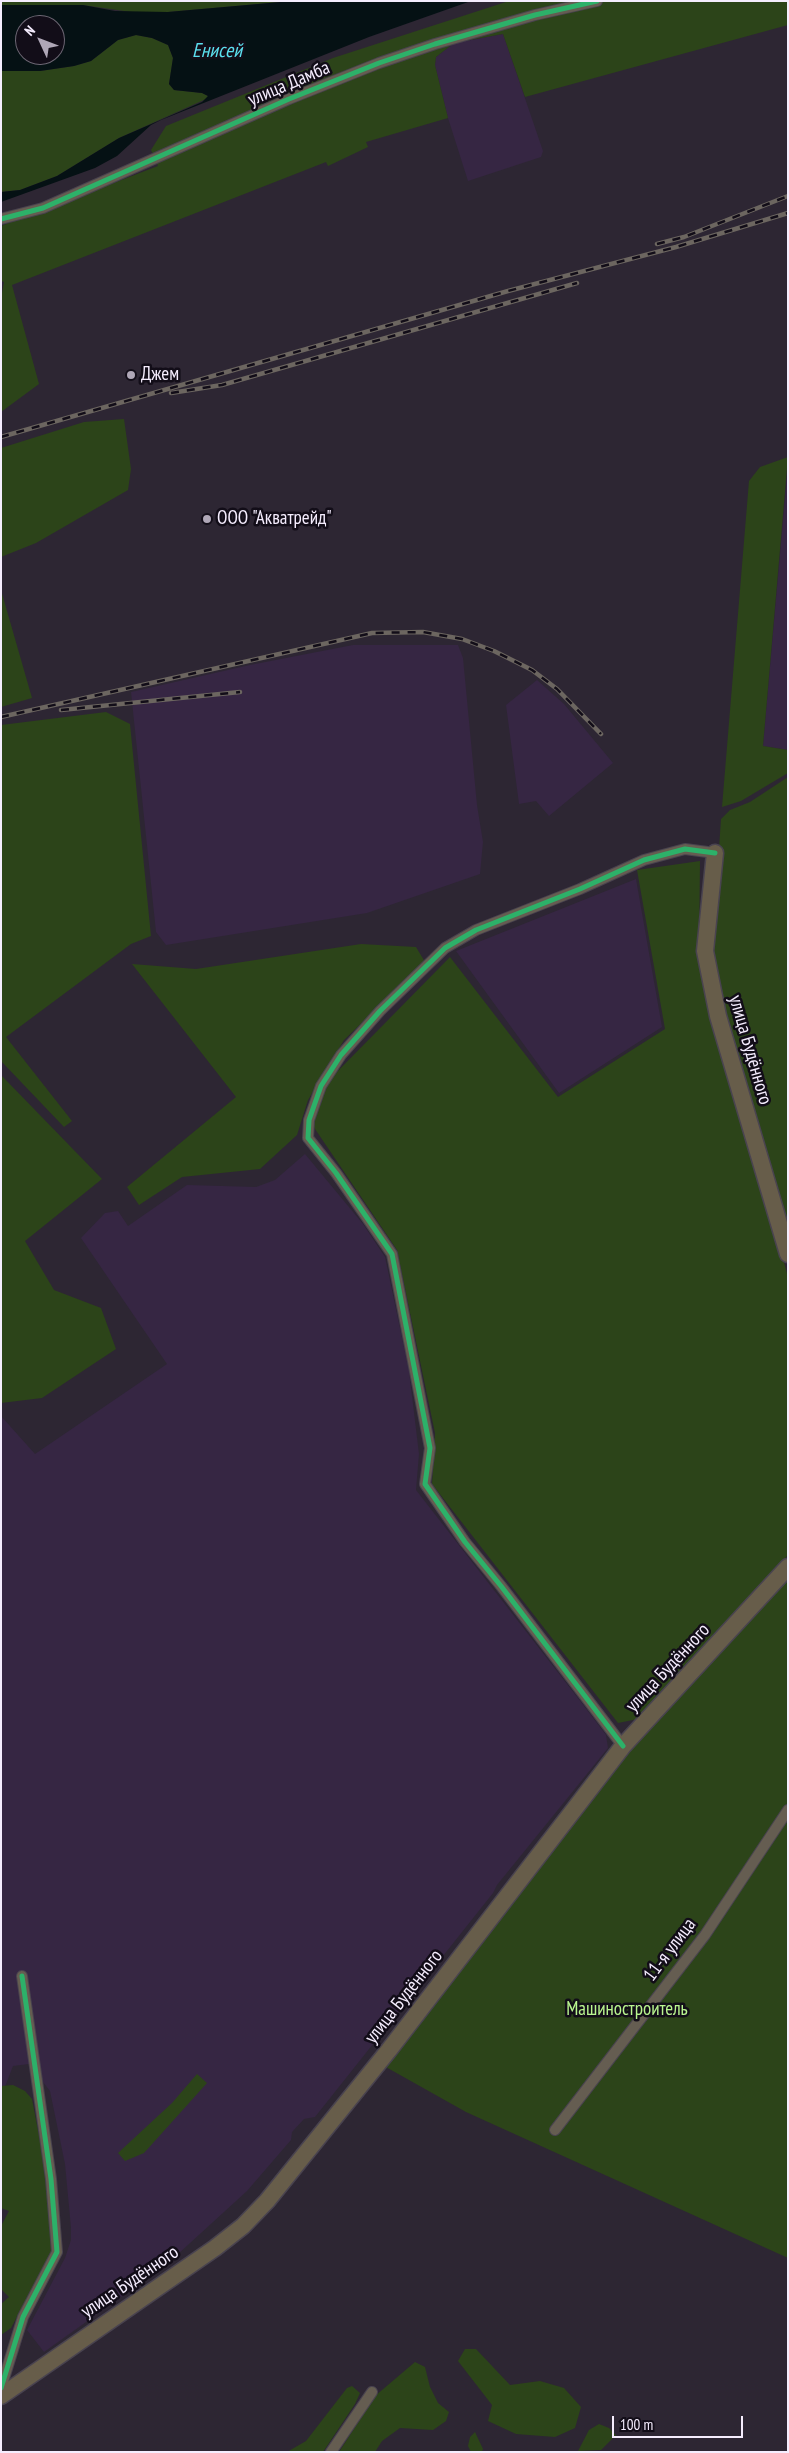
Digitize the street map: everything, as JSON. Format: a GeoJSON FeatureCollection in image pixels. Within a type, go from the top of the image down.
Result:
{"type":"FeatureCollection","features":[{"type":"Feature","properties":{"kind":"main road","name":"улица Будённого"},"geometry":{"type":"LineString","coordinates":[[715,853],[705,951],[718,1016],[788,1254]]}},
{"type":"Feature","properties":{"kind":"main road","name":"улица Будённого"},"geometry":{"type":"LineString","coordinates":[[1,2396],[215,2248],[243,2226],[267,2201],[389,2050],[623,1746],[788,1567]]}},
{"type":"Feature","properties":{"kind":"street","name":"улица Дамба"},"geometry":{"type":"LineString","coordinates":[[1,219],[43,208],[289,98],[379,63],[435,44],[535,15],[597,1]]}},
{"type":"Feature","properties":{"kind":"street"},"geometry":{"type":"LineString","coordinates":[[623,1746],[502,1586],[465,1542],[425,1484],[430,1448],[392,1254],[336,1173],[308,1138],[309,1120],[322,1086],[341,1054],[380,1011],[445,948],[476,930],[580,889],[644,860],[685,849],[715,853]]}},
{"type":"Feature","properties":{"kind":"street","name":"11-я улица"},"geometry":{"type":"LineString","coordinates":[[555,2130],[705,1935],[788,1810]]}},
{"type":"Feature","properties":{"kind":"street"},"geometry":{"type":"LineString","coordinates":[[1,2388],[23,2318],[57,2252],[51,2179],[22,1976]]}},
{"type":"Feature","properties":{"kind":"street"},"geometry":{"type":"LineString","coordinates":[[331,2452],[372,2392]]}},
{"type":"Feature","properties":{"kind":"shaded area"},"geometry":{"type":"Polygon","coordinates":[[[503,34],[543,151],[541,157],[468,181],[448,118],[435,65],[436,57],[454,43],[503,34]]]}},
{"type":"Feature","properties":{"kind":"shaded area"},"geometry":{"type":"Polygon","coordinates":[[[788,464],[788,750],[763,746],[788,464]]]}},
{"type":"Feature","properties":{"kind":"shaded area"},"geometry":{"type":"Polygon","coordinates":[[[353,645],[458,645],[463,658],[477,805],[483,842],[480,874],[367,913],[166,945],[156,932],[131,692],[250,665],[353,645]]]}},
{"type":"Feature","properties":{"kind":"shaded area"},"geometry":{"type":"Polygon","coordinates":[[[537,680],[564,704],[613,763],[549,816],[536,801],[519,804],[506,705],[537,680]]]}},
{"type":"Feature","properties":{"kind":"shaded area"},"geometry":{"type":"Polygon","coordinates":[[[636,879],[662,1027],[559,1093],[456,951],[636,879]]]}},
{"type":"Feature","properties":{"kind":"shaded area"},"geometry":{"type":"Polygon","coordinates":[[[305,1154],[363,1224],[385,1257],[409,1371],[419,1454],[416,1490],[606,1735],[608,1748],[497,1885],[493,1893],[315,2117],[304,2119],[292,2132],[291,2140],[247,2191],[166,2265],[44,2352],[27,2330],[65,2258],[71,2240],[71,2228],[65,2164],[50,2091],[29,2064],[13,2066],[1,2097],[1,1416],[35,1454],[167,1364],[81,1238],[105,1213],[118,1211],[128,1226],[187,1185],[256,1187],[275,1180],[305,1154]]]}},
{"type":"Feature","properties":{"kind":"green space"},"geometry":{"type":"Polygon","coordinates":[[[1,1],[292,1],[168,12],[131,12],[83,5],[1,5],[1,1]]]}},
{"type":"Feature","properties":{"kind":"green space"},"geometry":{"type":"Polygon","coordinates":[[[509,1],[788,1],[788,25],[525,97],[503,34],[454,43],[436,57],[435,65],[448,118],[366,142],[368,147],[328,166],[326,162],[12,285],[39,384],[1,412],[1,298],[4,282],[1,281],[1,226],[158,166],[151,150],[166,126],[333,58],[509,1]]]}},
{"type":"Feature","properties":{"kind":"green space"},"geometry":{"type":"Polygon","coordinates":[[[136,35],[152,38],[168,45],[173,58],[169,84],[174,90],[202,93],[208,96],[206,99],[119,138],[57,176],[20,190],[1,192],[1,71],[40,71],[74,66],[91,61],[118,40],[136,35]]]}},
{"type":"Feature","properties":{"kind":"green space"},"geometry":{"type":"Polygon","coordinates":[[[124,419],[131,469],[128,490],[36,543],[1,557],[1,448],[84,422],[124,419]]]}},
{"type":"Feature","properties":{"kind":"green space"},"geometry":{"type":"Polygon","coordinates":[[[788,457],[763,746],[788,750],[788,773],[741,801],[722,807],[749,481],[760,467],[788,457]]]}},
{"type":"Feature","properties":{"kind":"green space"},"geometry":{"type":"Polygon","coordinates":[[[1,590],[32,698],[1,707],[1,590]]]}},
{"type":"Feature","properties":{"kind":"green space"},"geometry":{"type":"Polygon","coordinates":[[[106,712],[130,724],[151,936],[131,944],[6,1037],[72,1121],[64,1127],[1,1061],[1,725],[106,712]]]}},
{"type":"Feature","properties":{"kind":"green space"},"geometry":{"type":"Polygon","coordinates":[[[788,777],[788,1218],[780,1212],[718,988],[712,952],[721,819],[730,810],[750,802],[788,777]]]}},
{"type":"Feature","properties":{"kind":"green space"},"geometry":{"type":"Polygon","coordinates":[[[700,861],[699,951],[788,1277],[788,1555],[638,1719],[618,1723],[432,1484],[435,1433],[397,1250],[313,1126],[329,1080],[450,957],[558,1097],[665,1029],[637,870],[700,861]]]}},
{"type":"Feature","properties":{"kind":"green space"},"geometry":{"type":"Polygon","coordinates":[[[361,944],[416,947],[425,962],[344,1040],[308,1100],[297,1135],[260,1169],[182,1177],[139,1205],[127,1187],[236,1097],[132,964],[196,969],[361,944]]]}},
{"type":"Feature","properties":{"kind":"green space"},"geometry":{"type":"Polygon","coordinates":[[[1,1075],[102,1179],[25,1241],[54,1290],[101,1308],[116,1349],[42,1398],[1,1403],[1,1075]]]}},
{"type":"Feature","properties":{"kind":"green space","name":"Машиностроитель"},"geometry":{"type":"Polygon","coordinates":[[[788,1571],[788,2258],[466,2112],[384,2066],[622,1750],[788,1571]]]}},
{"type":"Feature","properties":{"kind":"green space"},"geometry":{"type":"Polygon","coordinates":[[[197,2074],[207,2083],[144,2153],[125,2161],[118,2153],[172,2103],[197,2074]]]}},
{"type":"Feature","properties":{"kind":"green space"},"geometry":{"type":"Polygon","coordinates":[[[13,2085],[25,2091],[32,2099],[48,2182],[53,2251],[47,2266],[31,2290],[11,2328],[1,2335],[1,2304],[9,2297],[1,2289],[1,2226],[9,2211],[1,2208],[1,2086],[13,2085]]]}},
{"type":"Feature","properties":{"kind":"green space"},"geometry":{"type":"Polygon","coordinates":[[[465,2349],[476,2349],[510,2385],[540,2381],[564,2388],[581,2407],[575,2428],[555,2437],[516,2434],[488,2421],[492,2405],[458,2361],[465,2349]]]}},
{"type":"Feature","properties":{"kind":"green space"},"geometry":{"type":"Polygon","coordinates":[[[415,2362],[425,2367],[430,2387],[438,2403],[449,2412],[446,2421],[433,2430],[400,2428],[382,2441],[375,2452],[339,2452],[375,2396],[415,2362]]]}},
{"type":"Feature","properties":{"kind":"green space"},"geometry":{"type":"Polygon","coordinates":[[[352,2386],[360,2393],[355,2404],[323,2452],[287,2452],[306,2441],[347,2388],[352,2386]]]}},
{"type":"Feature","properties":{"kind":"green space"},"geometry":{"type":"Polygon","coordinates":[[[599,2424],[609,2428],[616,2435],[601,2450],[578,2451],[589,2430],[599,2424]]]}},
{"type":"Feature","properties":{"kind":"green space"},"geometry":{"type":"Polygon","coordinates":[[[475,2432],[483,2449],[482,2452],[471,2452],[468,2446],[470,2437],[475,2432]]]}},
{"type":"Feature","properties":{"kind":"water","name":"Енисей"},"geometry":{"type":"Polygon","coordinates":[[[292,1],[471,1],[369,37],[161,120],[151,125],[117,156],[95,168],[1,202],[1,192],[20,190],[57,176],[119,138],[202,102],[208,96],[202,93],[174,90],[169,84],[173,58],[168,45],[152,38],[136,35],[118,40],[91,61],[74,66],[40,71],[1,71],[1,5],[83,5],[115,11],[168,12],[292,1]]]}},
{"type":"Feature","properties":{"kind":"railway"},"geometry":{"type":"LineString","coordinates":[[657,244],[684,237],[788,196]]}},
{"type":"Feature","properties":{"kind":"railway"},"geometry":{"type":"LineString","coordinates":[[1,437],[508,291],[676,247],[788,213]]}},
{"type":"Feature","properties":{"kind":"railway"},"geometry":{"type":"LineString","coordinates":[[171,393],[222,385],[577,283]]}},
{"type":"Feature","properties":{"kind":"railway"},"geometry":{"type":"LineString","coordinates":[[1,717],[372,633],[423,632],[462,639],[494,651],[532,670],[557,689],[601,734]]}},
{"type":"Feature","properties":{"kind":"railway"},"geometry":{"type":"LineString","coordinates":[[61,710],[240,692]]}},
{"type":"Feature","properties":{"kind":"cycle path"},"geometry":{"type":"LineString","coordinates":[[1,219],[43,208],[289,99],[379,63],[435,44],[535,15],[597,1]]}},
{"type":"Feature","properties":{"kind":"cycle path"},"geometry":{"type":"LineString","coordinates":[[623,1746],[501,1586],[465,1542],[425,1484],[430,1448],[392,1254],[336,1173],[308,1138],[309,1120],[321,1086],[341,1055],[380,1011],[445,948],[476,930],[580,889],[644,860],[685,849],[715,853]]}},
{"type":"Feature","properties":{"kind":"cycle path"},"geometry":{"type":"LineString","coordinates":[[1,2388],[23,2317],[57,2252],[51,2179],[22,1976]]}},
{"type":"Feature","properties":{"kind":"place","name":"Джем"},"geometry":{"type":"Point","coordinates":[131,375]}},
{"type":"Feature","properties":{"kind":"place","name":"ООО \"Акватрейд\""},"geometry":{"type":"Point","coordinates":[207,519]}}]}
